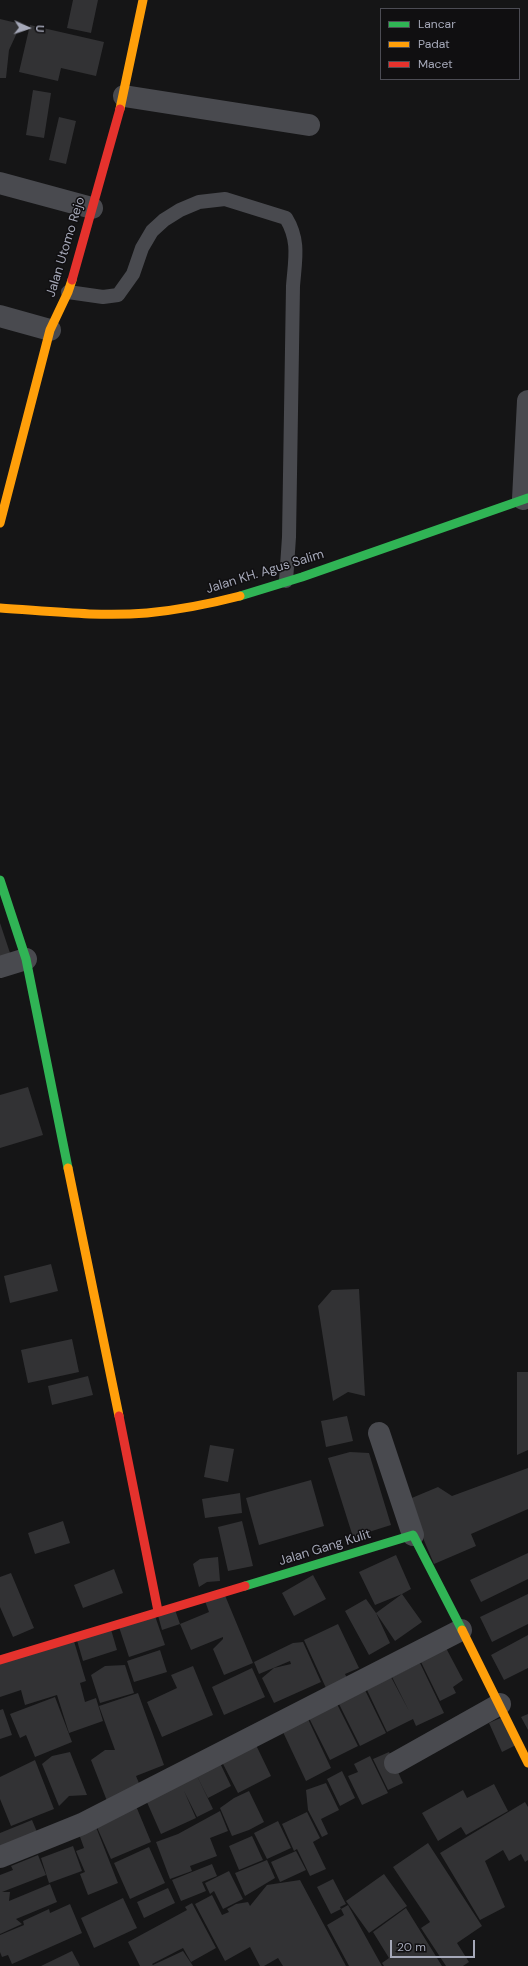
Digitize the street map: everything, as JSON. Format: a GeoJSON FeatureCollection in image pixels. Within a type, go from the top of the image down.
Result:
{"type":"FeatureCollection","features":[{"type":"Feature","properties":{"kind":"street","name":"Jalan Utomo Rejo"},"geometry":{"type":"LineString","coordinates":[[0,523],[50,330],[68,292],[124,96],[143,0]]}},
{"type":"Feature","properties":{"kind":"street"},"geometry":{"type":"LineString","coordinates":[[124,96],[309,125]]}},
{"type":"Feature","properties":{"kind":"street"},"geometry":{"type":"LineString","coordinates":[[0,182],[92,208]]}},
{"type":"Feature","properties":{"kind":"street"},"geometry":{"type":"LineString","coordinates":[[0,316],[50,330]]}},
{"type":"Feature","properties":{"kind":"street"},"geometry":{"type":"LineString","coordinates":[[526,499],[528,401]]}},
{"type":"Feature","properties":{"kind":"street","name":"Jalan KH. Agus Salim"},"geometry":{"type":"LineString","coordinates":[[0,608],[76,613],[146,613],[195,607],[244,595],[526,499]]}},
{"type":"Feature","properties":{"kind":"street"},"geometry":{"type":"LineString","coordinates":[[0,880],[26,959],[158,1611]]}},
{"type":"Feature","properties":{"kind":"street"},"geometry":{"type":"LineString","coordinates":[[0,967],[26,959]]}},
{"type":"Feature","properties":{"kind":"street"},"geometry":{"type":"LineString","coordinates":[[379,1433],[413,1535],[500,1704],[528,1763]]}},
{"type":"Feature","properties":{"kind":"street","name":"Jalan Gang Kulit"},"geometry":{"type":"LineString","coordinates":[[0,1660],[413,1535]]}},
{"type":"Feature","properties":{"kind":"street"},"geometry":{"type":"LineString","coordinates":[[0,1857],[82,1824],[461,1630]]}},
{"type":"Feature","properties":{"kind":"street"},"geometry":{"type":"LineString","coordinates":[[395,1763],[500,1704]]}},
{"type":"Feature","properties":{"kind":"lane"},"geometry":{"type":"LineString","coordinates":[[68,292],[103,297],[118,296],[133,274],[142,248],[152,231],[174,214],[199,202],[224,199],[286,218],[294,230],[296,246],[293,286],[289,530],[286,581]]}},
{"type":"Feature","properties":{"kind":"building"},"geometry":{"type":"Polygon","coordinates":[[[73,0],[98,0],[91,33],[67,28],[73,0]]]}},
{"type":"Feature","properties":{"kind":"building"},"geometry":{"type":"Polygon","coordinates":[[[0,19],[21,24],[9,50],[6,78],[0,78],[0,19]]]}},
{"type":"Feature","properties":{"kind":"building"},"geometry":{"type":"Polygon","coordinates":[[[30,25],[104,42],[96,76],[61,68],[58,81],[19,72],[30,25]]]}},
{"type":"Feature","properties":{"kind":"building"},"geometry":{"type":"Polygon","coordinates":[[[33,90],[51,93],[44,138],[26,135],[33,90]]]}},
{"type":"Feature","properties":{"kind":"building"},"geometry":{"type":"Polygon","coordinates":[[[59,117],[76,121],[66,164],[49,160],[59,117]]]}},
{"type":"Feature","properties":{"kind":"building"},"geometry":{"type":"Polygon","coordinates":[[[0,923],[11,956],[0,960],[0,923]]]}},
{"type":"Feature","properties":{"kind":"building"},"geometry":{"type":"Polygon","coordinates":[[[28,1087],[43,1135],[0,1148],[0,1095],[28,1087]]]}},
{"type":"Feature","properties":{"kind":"building"},"geometry":{"type":"Polygon","coordinates":[[[51,1264],[58,1291],[10,1303],[4,1276],[51,1264]]]}},
{"type":"Feature","properties":{"kind":"building"},"geometry":{"type":"Polygon","coordinates":[[[359,1289],[365,1396],[348,1392],[333,1401],[318,1306],[332,1290],[359,1289]]]}},
{"type":"Feature","properties":{"kind":"building"},"geometry":{"type":"Polygon","coordinates":[[[72,1339],[79,1372],[28,1383],[21,1350],[72,1339]]]}},
{"type":"Feature","properties":{"kind":"building"},"geometry":{"type":"Polygon","coordinates":[[[517,1372],[528,1372],[528,1450],[517,1455],[517,1372]]]}},
{"type":"Feature","properties":{"kind":"building"},"geometry":{"type":"Polygon","coordinates":[[[88,1376],[93,1395],[52,1405],[48,1386],[88,1376]]]}},
{"type":"Feature","properties":{"kind":"building"},"geometry":{"type":"Polygon","coordinates":[[[347,1416],[353,1441],[326,1447],[321,1421],[347,1416]]]}},
{"type":"Feature","properties":{"kind":"building"},"geometry":{"type":"Polygon","coordinates":[[[210,1445],[234,1449],[228,1482],[204,1477],[210,1445]]]}},
{"type":"Feature","properties":{"kind":"building"},"geometry":{"type":"Polygon","coordinates":[[[350,1452],[369,1453],[391,1525],[353,1537],[328,1458],[350,1452]]]}},
{"type":"Feature","properties":{"kind":"building"},"geometry":{"type":"Polygon","coordinates":[[[528,1468],[528,1509],[471,1534],[476,1546],[434,1564],[407,1500],[438,1487],[452,1496],[528,1468]]]}},
{"type":"Feature","properties":{"kind":"building"},"geometry":{"type":"Polygon","coordinates":[[[311,1480],[324,1526],[259,1545],[246,1498],[311,1480]]]}},
{"type":"Feature","properties":{"kind":"building"},"geometry":{"type":"Polygon","coordinates":[[[240,1493],[242,1513],[205,1518],[202,1499],[240,1493]]]}},
{"type":"Feature","properties":{"kind":"building"},"geometry":{"type":"Polygon","coordinates":[[[63,1521],[70,1543],[35,1554],[28,1533],[63,1521]]]}},
{"type":"Feature","properties":{"kind":"building"},"geometry":{"type":"Polygon","coordinates":[[[242,1521],[253,1566],[228,1571],[218,1527],[242,1521]]]}},
{"type":"Feature","properties":{"kind":"building"},"geometry":{"type":"Polygon","coordinates":[[[528,1553],[528,1579],[481,1602],[470,1580],[528,1553]]]}},
{"type":"Feature","properties":{"kind":"building"},"geometry":{"type":"Polygon","coordinates":[[[396,1555],[411,1589],[375,1605],[359,1572],[396,1555]]]}},
{"type":"Feature","properties":{"kind":"building"},"geometry":{"type":"Polygon","coordinates":[[[218,1557],[220,1581],[207,1582],[199,1587],[193,1564],[200,1559],[218,1557]]]}},
{"type":"Feature","properties":{"kind":"building"},"geometry":{"type":"Polygon","coordinates":[[[114,1569],[123,1593],[83,1608],[74,1585],[114,1569]]]}},
{"type":"Feature","properties":{"kind":"building"},"geometry":{"type":"Polygon","coordinates":[[[11,1573],[34,1628],[13,1637],[0,1607],[0,1577],[11,1573]]]}},
{"type":"Feature","properties":{"kind":"building"},"geometry":{"type":"Polygon","coordinates":[[[313,1575],[326,1599],[294,1616],[282,1593],[313,1575]]]}},
{"type":"Feature","properties":{"kind":"building"},"geometry":{"type":"Polygon","coordinates":[[[224,1593],[253,1663],[224,1675],[213,1649],[223,1639],[223,1637],[191,1650],[180,1624],[209,1612],[205,1601],[224,1593]]]}},
{"type":"Feature","properties":{"kind":"building"},"geometry":{"type":"Polygon","coordinates":[[[402,1594],[422,1622],[395,1641],[376,1613],[402,1594]]]}},
{"type":"Feature","properties":{"kind":"building"},"geometry":{"type":"Polygon","coordinates":[[[528,1594],[528,1624],[492,1642],[480,1617],[528,1594]]]}},
{"type":"Feature","properties":{"kind":"building"},"geometry":{"type":"Polygon","coordinates":[[[366,1599],[376,1613],[390,1643],[369,1655],[345,1611],[366,1599]]]}},
{"type":"Feature","properties":{"kind":"building"},"geometry":{"type":"Polygon","coordinates":[[[174,1607],[180,1624],[162,1630],[157,1612],[174,1607]]]}},
{"type":"Feature","properties":{"kind":"building"},"geometry":{"type":"Polygon","coordinates":[[[154,1613],[165,1645],[129,1657],[118,1624],[154,1613]]]}},
{"type":"Feature","properties":{"kind":"building"},"geometry":{"type":"Polygon","coordinates":[[[338,1624],[359,1668],[345,1674],[347,1678],[326,1688],[304,1640],[338,1624]]]}},
{"type":"Feature","properties":{"kind":"building"},"geometry":{"type":"Polygon","coordinates":[[[110,1626],[117,1650],[83,1661],[76,1637],[110,1626]]]}},
{"type":"Feature","properties":{"kind":"building"},"geometry":{"type":"Polygon","coordinates":[[[528,1635],[528,1668],[504,1680],[491,1655],[528,1635]]]}},
{"type":"Feature","properties":{"kind":"building"},"geometry":{"type":"Polygon","coordinates":[[[73,1638],[86,1681],[80,1683],[85,1702],[96,1698],[103,1721],[69,1733],[57,1695],[25,1705],[21,1690],[0,1697],[0,1661],[73,1638]]]}},
{"type":"Feature","properties":{"kind":"building"},"geometry":{"type":"Polygon","coordinates":[[[303,1642],[321,1682],[274,1703],[262,1678],[274,1668],[291,1664],[290,1661],[259,1674],[254,1662],[293,1643],[303,1642]]]}},
{"type":"Feature","properties":{"kind":"building"},"geometry":{"type":"Polygon","coordinates":[[[446,1648],[463,1680],[453,1687],[456,1693],[440,1701],[421,1662],[446,1648]]]}},
{"type":"Feature","properties":{"kind":"building"},"geometry":{"type":"Polygon","coordinates":[[[160,1650],[167,1672],[134,1682],[127,1661],[160,1650]]]}},
{"type":"Feature","properties":{"kind":"building"},"geometry":{"type":"Polygon","coordinates":[[[420,1663],[444,1713],[416,1726],[413,1719],[387,1732],[367,1690],[391,1677],[409,1711],[392,1677],[420,1663]]]}},
{"type":"Feature","properties":{"kind":"building"},"geometry":{"type":"Polygon","coordinates":[[[125,1665],[134,1693],[100,1703],[91,1675],[105,1666],[125,1665]]]}},
{"type":"Feature","properties":{"kind":"building"},"geometry":{"type":"Polygon","coordinates":[[[193,1666],[213,1715],[162,1737],[147,1702],[177,1688],[171,1675],[193,1666]]]}},
{"type":"Feature","properties":{"kind":"building"},"geometry":{"type":"Polygon","coordinates":[[[252,1668],[265,1697],[224,1715],[212,1687],[252,1668]]]}},
{"type":"Feature","properties":{"kind":"building"},"geometry":{"type":"Polygon","coordinates":[[[365,1690],[386,1733],[360,1746],[339,1704],[365,1690]]]}},
{"type":"Feature","properties":{"kind":"building"},"geometry":{"type":"Polygon","coordinates":[[[138,1693],[164,1765],[136,1776],[141,1788],[107,1801],[91,1760],[105,1750],[115,1750],[99,1706],[138,1693]]]}},
{"type":"Feature","properties":{"kind":"building"},"geometry":{"type":"Polygon","coordinates":[[[55,1697],[72,1742],[35,1757],[26,1735],[20,1738],[10,1714],[55,1697]]]}},
{"type":"Feature","properties":{"kind":"building"},"geometry":{"type":"Polygon","coordinates":[[[337,1704],[358,1746],[330,1760],[309,1718],[337,1704]]]}},
{"type":"Feature","properties":{"kind":"building"},"geometry":{"type":"Polygon","coordinates":[[[3,1709],[12,1735],[0,1739],[0,1710],[3,1709]]]}},
{"type":"Feature","properties":{"kind":"building"},"geometry":{"type":"Polygon","coordinates":[[[528,1714],[528,1730],[521,1717],[528,1714]]]}},
{"type":"Feature","properties":{"kind":"building"},"geometry":{"type":"Polygon","coordinates":[[[505,1716],[518,1744],[502,1752],[489,1723],[505,1716]]]}},
{"type":"Feature","properties":{"kind":"building"},"geometry":{"type":"Polygon","coordinates":[[[308,1719],[331,1768],[306,1781],[283,1732],[308,1719]]]}},
{"type":"Feature","properties":{"kind":"building"},"geometry":{"type":"Polygon","coordinates":[[[256,1745],[271,1776],[238,1793],[222,1762],[256,1745]]]}},
{"type":"Feature","properties":{"kind":"building"},"geometry":{"type":"Polygon","coordinates":[[[70,1752],[87,1795],[69,1796],[59,1806],[42,1764],[52,1756],[70,1752]]]}},
{"type":"Feature","properties":{"kind":"building"},"geometry":{"type":"Polygon","coordinates":[[[389,1752],[403,1783],[388,1790],[373,1759],[389,1752]]]}},
{"type":"Feature","properties":{"kind":"building"},"geometry":{"type":"Polygon","coordinates":[[[370,1756],[388,1793],[362,1805],[348,1776],[358,1772],[354,1764],[370,1756]]]}},
{"type":"Feature","properties":{"kind":"building"},"geometry":{"type":"Polygon","coordinates":[[[35,1760],[54,1809],[11,1826],[0,1799],[0,1777],[35,1760]]]}},
{"type":"Feature","properties":{"kind":"building"},"geometry":{"type":"Polygon","coordinates":[[[220,1763],[231,1786],[208,1798],[196,1774],[220,1763]]]}},
{"type":"Feature","properties":{"kind":"building"},"geometry":{"type":"Polygon","coordinates":[[[342,1771],[355,1798],[340,1806],[327,1779],[342,1771]]]}},
{"type":"Feature","properties":{"kind":"building"},"geometry":{"type":"Polygon","coordinates":[[[196,1774],[213,1809],[197,1817],[184,1791],[196,1818],[161,1834],[146,1800],[196,1774]]]}},
{"type":"Feature","properties":{"kind":"building"},"geometry":{"type":"Polygon","coordinates":[[[326,1783],[339,1810],[321,1819],[328,1834],[322,1837],[308,1810],[306,1790],[326,1783]]]}},
{"type":"Feature","properties":{"kind":"building"},"geometry":{"type":"Polygon","coordinates":[[[494,1784],[508,1811],[466,1835],[461,1827],[438,1841],[422,1813],[463,1790],[467,1798],[494,1784]]]}},
{"type":"Feature","properties":{"kind":"building"},"geometry":{"type":"Polygon","coordinates":[[[249,1791],[264,1822],[249,1830],[232,1836],[220,1808],[234,1798],[249,1791]]]}},
{"type":"Feature","properties":{"kind":"building"},"geometry":{"type":"Polygon","coordinates":[[[525,1802],[528,1807],[528,1860],[525,1862],[521,1854],[509,1861],[503,1850],[485,1861],[505,1907],[480,1920],[440,1853],[525,1802]]]}},
{"type":"Feature","properties":{"kind":"building"},"geometry":{"type":"Polygon","coordinates":[[[136,1806],[151,1842],[111,1859],[96,1825],[136,1806]]]}},
{"type":"Feature","properties":{"kind":"building"},"geometry":{"type":"Polygon","coordinates":[[[220,1811],[228,1831],[210,1838],[217,1856],[190,1866],[192,1871],[170,1879],[156,1842],[178,1834],[220,1811]]]}},
{"type":"Feature","properties":{"kind":"building"},"geometry":{"type":"Polygon","coordinates":[[[307,1812],[320,1838],[313,1842],[326,1869],[310,1876],[297,1849],[294,1851],[282,1824],[307,1812]]]}},
{"type":"Feature","properties":{"kind":"building"},"geometry":{"type":"Polygon","coordinates":[[[32,1820],[40,1839],[0,1850],[0,1833],[32,1820]]]}},
{"type":"Feature","properties":{"kind":"building"},"geometry":{"type":"Polygon","coordinates":[[[278,1821],[291,1848],[267,1859],[254,1833],[278,1821]]]}},
{"type":"Feature","properties":{"kind":"building"},"geometry":{"type":"Polygon","coordinates":[[[96,1827],[118,1883],[88,1895],[80,1874],[85,1872],[76,1851],[84,1848],[79,1834],[96,1827]]]}},
{"type":"Feature","properties":{"kind":"building"},"geometry":{"type":"Polygon","coordinates":[[[252,1836],[263,1860],[239,1870],[229,1846],[252,1836]]]}},
{"type":"Feature","properties":{"kind":"building"},"geometry":{"type":"Polygon","coordinates":[[[428,1843],[482,1926],[457,1943],[469,1962],[463,1966],[446,1966],[421,1928],[430,1922],[393,1867],[428,1843]]]}},
{"type":"Feature","properties":{"kind":"building"},"geometry":{"type":"Polygon","coordinates":[[[73,1846],[82,1871],[49,1883],[41,1858],[73,1846]]]}},
{"type":"Feature","properties":{"kind":"building"},"geometry":{"type":"Polygon","coordinates":[[[149,1847],[165,1883],[130,1899],[114,1863],[149,1847]]]}},
{"type":"Feature","properties":{"kind":"building"},"geometry":{"type":"Polygon","coordinates":[[[296,1851],[306,1870],[280,1882],[271,1862],[296,1851]]]}},
{"type":"Feature","properties":{"kind":"building"},"geometry":{"type":"Polygon","coordinates":[[[38,1855],[46,1875],[2,1892],[10,1892],[9,1901],[50,1884],[57,1902],[16,1919],[22,1924],[0,1934],[0,1875],[13,1870],[11,1866],[38,1855]]]}},
{"type":"Feature","properties":{"kind":"building"},"geometry":{"type":"Polygon","coordinates":[[[267,1860],[275,1878],[245,1896],[235,1873],[267,1860]]]}},
{"type":"Feature","properties":{"kind":"building"},"geometry":{"type":"Polygon","coordinates":[[[212,1864],[217,1876],[202,1882],[206,1891],[181,1901],[172,1880],[212,1864]]]}},
{"type":"Feature","properties":{"kind":"building"},"geometry":{"type":"Polygon","coordinates":[[[229,1871],[243,1899],[223,1909],[214,1891],[210,1894],[205,1883],[229,1871]]]}},
{"type":"Feature","properties":{"kind":"building"},"geometry":{"type":"Polygon","coordinates":[[[384,1874],[407,1906],[369,1933],[346,1901],[384,1874]]]}},
{"type":"Feature","properties":{"kind":"building"},"geometry":{"type":"Polygon","coordinates":[[[333,1879],[346,1904],[340,1907],[341,1909],[331,1914],[317,1887],[333,1879]]]}},
{"type":"Feature","properties":{"kind":"building"},"geometry":{"type":"Polygon","coordinates":[[[300,1880],[346,1966],[283,1966],[278,1958],[264,1966],[260,1966],[250,1947],[225,1961],[195,1904],[212,1895],[222,1915],[229,1912],[227,1909],[236,1904],[248,1902],[250,1906],[267,1885],[300,1880]]]}},
{"type":"Feature","properties":{"kind":"building"},"geometry":{"type":"Polygon","coordinates":[[[168,1888],[175,1903],[144,1918],[137,1902],[168,1888]]]}},
{"type":"Feature","properties":{"kind":"building"},"geometry":{"type":"Polygon","coordinates":[[[123,1898],[137,1928],[94,1948],[81,1918],[123,1898]]]}},
{"type":"Feature","properties":{"kind":"building"},"geometry":{"type":"Polygon","coordinates":[[[192,1903],[216,1948],[191,1962],[183,1948],[152,1964],[153,1965],[183,1951],[193,1966],[140,1966],[128,1942],[187,1910],[185,1907],[192,1903]]]}},
{"type":"Feature","properties":{"kind":"building"},"geometry":{"type":"Polygon","coordinates":[[[70,1904],[82,1933],[12,1964],[8,1955],[2,1957],[0,1952],[0,1935],[24,1925],[23,1921],[49,1909],[50,1913],[70,1904]]]}},
{"type":"Feature","properties":{"kind":"building"},"geometry":{"type":"Polygon","coordinates":[[[348,1905],[382,1966],[349,1966],[327,1925],[344,1915],[341,1909],[348,1905]]]}},
{"type":"Feature","properties":{"kind":"building"},"geometry":{"type":"Polygon","coordinates":[[[406,1908],[442,1966],[384,1966],[382,1963],[389,1958],[373,1932],[406,1908]]]}},
{"type":"Feature","properties":{"kind":"building"},"geometry":{"type":"Polygon","coordinates":[[[72,1951],[80,1966],[41,1966],[72,1951]]]}},
{"type":"Feature","properties":{"kind":"traffic: fast"},"geometry":{"type":"LineString","coordinates":[[240,596],[302,577],[528,498]]}},
{"type":"Feature","properties":{"kind":"traffic: fast"},"geometry":{"type":"LineString","coordinates":[[0,880],[26,959],[68,1168]]}},
{"type":"Feature","properties":{"kind":"traffic: fast"},"geometry":{"type":"LineString","coordinates":[[245,1586],[413,1535],[462,1630]]}},
{"type":"Feature","properties":{"kind":"traffic: slow"},"geometry":{"type":"LineString","coordinates":[[120,109],[143,0]]}},
{"type":"Feature","properties":{"kind":"traffic: slow"},"geometry":{"type":"LineString","coordinates":[[0,523],[50,330],[72,280]]}},
{"type":"Feature","properties":{"kind":"traffic: slow"},"geometry":{"type":"LineString","coordinates":[[0,608],[73,613],[129,614],[182,608],[240,596]]}},
{"type":"Feature","properties":{"kind":"traffic: slow"},"geometry":{"type":"LineString","coordinates":[[68,1168],[119,1416]]}},
{"type":"Feature","properties":{"kind":"traffic: slow"},"geometry":{"type":"LineString","coordinates":[[462,1630],[528,1763]]}},
{"type":"Feature","properties":{"kind":"traffic: jam"},"geometry":{"type":"LineString","coordinates":[[72,280],[120,109]]}},
{"type":"Feature","properties":{"kind":"traffic: jam"},"geometry":{"type":"LineString","coordinates":[[119,1416],[158,1611]]}},
{"type":"Feature","properties":{"kind":"traffic: jam"},"geometry":{"type":"LineString","coordinates":[[0,1660],[245,1586]]}}]}
